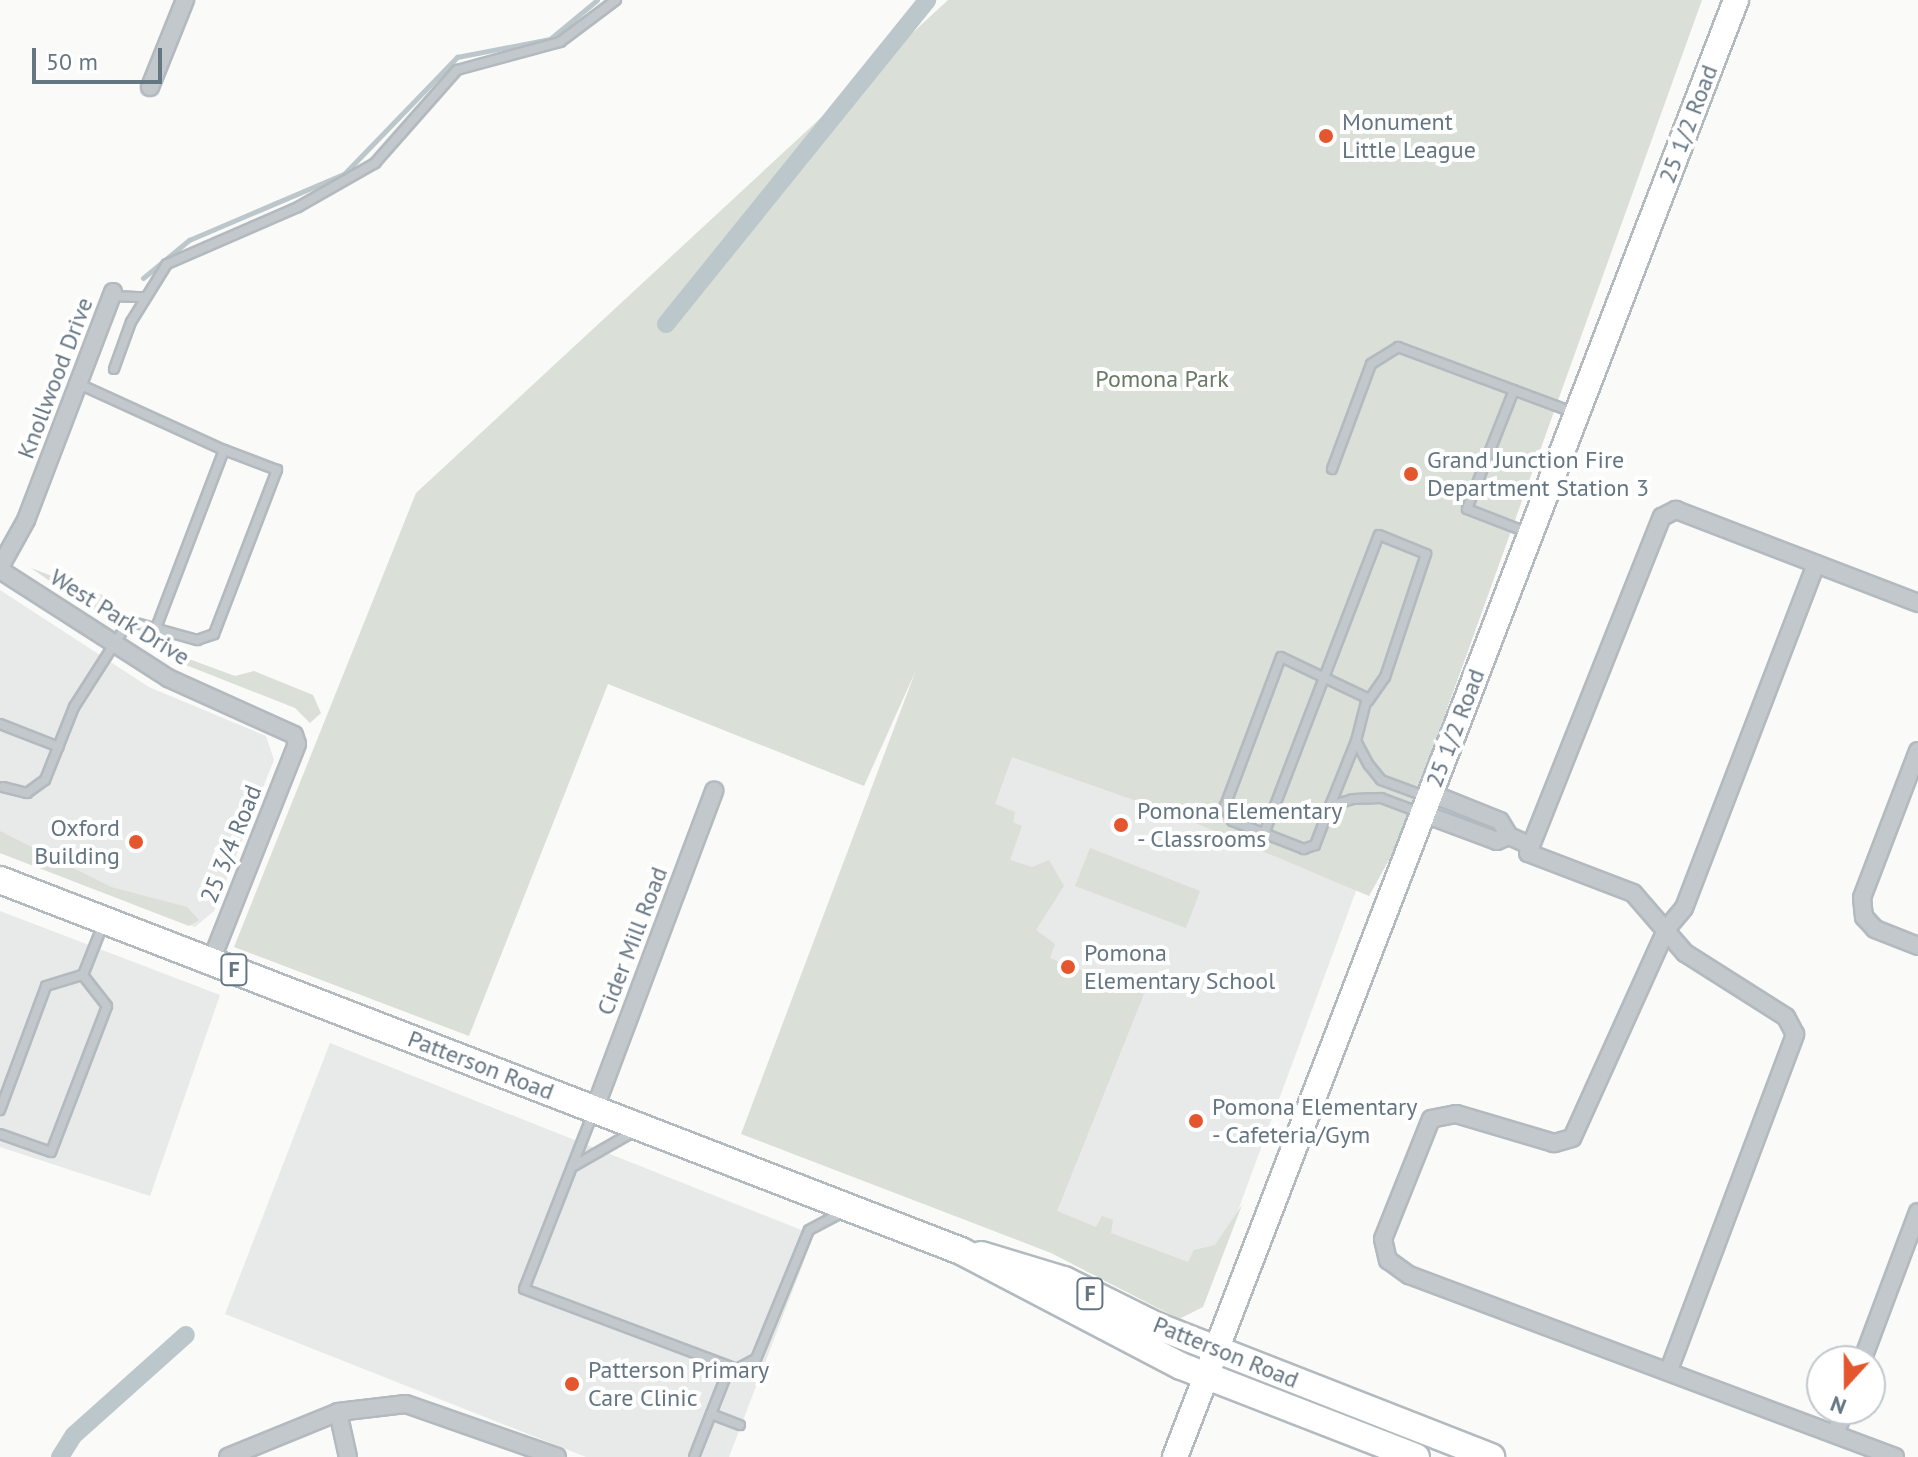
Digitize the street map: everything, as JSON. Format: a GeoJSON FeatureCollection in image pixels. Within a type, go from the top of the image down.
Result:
{"type":"FeatureCollection","features":[{"type":"Feature","properties":{"kind":"main road","name":"Patterson Road"},"geometry":{"type":"LineString","coordinates":[[0,880],[961,1251],[1057,1306],[1205,1375],[1416,1457]]}},
{"type":"Feature","properties":{"kind":"main road","name":"Patterson Road"},"geometry":{"type":"LineString","coordinates":[[961,1251],[1018,1262],[1215,1348],[1491,1457]]}},
{"type":"Feature","properties":{"kind":"street"},"geometry":{"type":"LineString","coordinates":[[150,87],[185,0]]}},
{"type":"Feature","properties":{"kind":"street","name":"25 1/2 Road"},"geometry":{"type":"LineString","coordinates":[[1175,1457],[1736,0]]}},
{"type":"Feature","properties":{"kind":"street","name":"Knollwood Drive"},"geometry":{"type":"LineString","coordinates":[[0,569],[26,520],[112,294]]}},
{"type":"Feature","properties":{"kind":"street"},"geometry":{"type":"LineString","coordinates":[[1669,1370],[1795,1034],[1786,1017],[1685,953],[1667,928],[1633,893],[1528,853],[1662,517],[1676,510],[1918,603]]}},
{"type":"Feature","properties":{"kind":"street"},"geometry":{"type":"LineString","coordinates":[[1816,564],[1684,908],[1667,928],[1572,1138],[1554,1143],[1456,1114],[1431,1119],[1383,1239],[1388,1260],[1409,1275],[1895,1457]]}},
{"type":"Feature","properties":{"kind":"street","name":"West Park Drive"},"geometry":{"type":"LineString","coordinates":[[0,569],[168,678],[285,726],[297,744]]}},
{"type":"Feature","properties":{"kind":"street","name":"25 3/4 Road"},"geometry":{"type":"LineString","coordinates":[[211,961],[297,744]]}},
{"type":"Feature","properties":{"kind":"street"},"geometry":{"type":"LineString","coordinates":[[1918,751],[1862,898],[1875,929],[1918,946]]}},
{"type":"Feature","properties":{"kind":"street","name":"Cider Mill Road"},"geometry":{"type":"LineString","coordinates":[[595,1108],[714,791]]}},
{"type":"Feature","properties":{"kind":"street"},"geometry":{"type":"LineString","coordinates":[[1426,801],[1500,821],[1509,836],[1531,846]]}},
{"type":"Feature","properties":{"kind":"street"},"geometry":{"type":"LineString","coordinates":[[1868,1345],[1918,1212]]}},
{"type":"Feature","properties":{"kind":"street"},"geometry":{"type":"LineString","coordinates":[[228,1457],[338,1412],[426,1407],[535,1452],[557,1457]]}},
{"type":"Feature","properties":{"kind":"street"},"geometry":{"type":"LineString","coordinates":[[338,1412],[348,1457]]}},
{"type":"Feature","properties":{"kind":"street"},"geometry":{"type":"LineString","coordinates":[[1835,1434],[1839,1425]]}},
{"type":"Feature","properties":{"kind":"lane"},"geometry":{"type":"LineString","coordinates":[[114,369],[144,297],[167,264],[196,247],[298,207],[375,163],[457,70],[560,42],[616,0]]}},
{"type":"Feature","properties":{"kind":"lane"},"geometry":{"type":"LineString","coordinates":[[112,294],[144,297]]}},
{"type":"Feature","properties":{"kind":"lane"},"geometry":{"type":"LineString","coordinates":[[1332,469],[1371,364],[1398,347],[1576,414]]}},
{"type":"Feature","properties":{"kind":"lane"},"geometry":{"type":"LineString","coordinates":[[3,787],[35,790],[59,747],[78,700],[129,621],[157,625],[197,640],[214,634],[277,470],[224,450],[78,384]]}},
{"type":"Feature","properties":{"kind":"lane"},"geometry":{"type":"LineString","coordinates":[[1514,390],[1467,509],[1530,533]]}},
{"type":"Feature","properties":{"kind":"lane"},"geometry":{"type":"LineString","coordinates":[[157,625],[224,450]]}},
{"type":"Feature","properties":{"kind":"lane"},"geometry":{"type":"LineString","coordinates":[[1264,834],[1325,674],[1379,535],[1426,554],[1385,677],[1368,701],[1356,741],[1315,845],[1304,849],[1264,834],[1232,821],[1225,806],[1281,657],[1325,674],[1368,701]]}},
{"type":"Feature","properties":{"kind":"lane"},"geometry":{"type":"LineString","coordinates":[[0,724],[59,747]]}},
{"type":"Feature","properties":{"kind":"lane"},"geometry":{"type":"LineString","coordinates":[[1356,741],[1381,780],[1426,801]]}},
{"type":"Feature","properties":{"kind":"lane"},"geometry":{"type":"LineString","coordinates":[[1330,806],[1366,796],[1426,801]]}},
{"type":"Feature","properties":{"kind":"lane"},"geometry":{"type":"LineString","coordinates":[[83,975],[104,921]]}},
{"type":"Feature","properties":{"kind":"lane"},"geometry":{"type":"LineString","coordinates":[[0,1110],[46,986],[83,975]]}},
{"type":"Feature","properties":{"kind":"lane"},"geometry":{"type":"LineString","coordinates":[[0,1134],[51,1152],[107,1006],[83,975]]}},
{"type":"Feature","properties":{"kind":"lane"},"geometry":{"type":"LineString","coordinates":[[595,1108],[524,1289],[729,1368],[756,1359],[809,1230],[853,1208]]}},
{"type":"Feature","properties":{"kind":"lane"},"geometry":{"type":"LineString","coordinates":[[571,1167],[644,1127]]}},
{"type":"Feature","properties":{"kind":"lane"},"geometry":{"type":"LineString","coordinates":[[694,1457],[729,1368]]}},
{"type":"Feature","properties":{"kind":"lane"},"geometry":{"type":"LineString","coordinates":[[711,1414],[740,1425]]}},
{"type":"Feature","properties":{"kind":"shaded area"},"geometry":{"type":"Polygon","coordinates":[[[0,590],[149,687],[266,736],[274,760],[214,911],[195,927],[0,853],[0,590]]]}},
{"type":"Feature","properties":{"kind":"shaded area","name":"Pomona Elementary School"},"geometry":{"type":"Polygon","coordinates":[[[929,658],[1377,834],[1209,1289],[749,1115],[929,658]]]}},
{"type":"Feature","properties":{"kind":"shaded area"},"geometry":{"type":"Polygon","coordinates":[[[0,911],[220,995],[150,1196],[0,1147],[0,911]]]}},
{"type":"Feature","properties":{"kind":"shaded area"},"geometry":{"type":"Polygon","coordinates":[[[330,1043],[814,1235],[729,1457],[586,1457],[225,1314],[330,1043]]]}},
{"type":"Feature","properties":{"kind":"green space","name":"Pomona Park"},"geometry":{"type":"Polygon","coordinates":[[[948,0],[1702,0],[1400,840],[1369,896],[1179,816],[1012,757],[995,804],[1015,812],[1013,822],[1022,826],[1010,860],[1032,867],[1049,860],[1064,886],[1036,930],[1055,944],[1050,958],[1144,994],[1057,1211],[1096,1227],[1102,1216],[1113,1220],[1111,1233],[1188,1262],[1194,1250],[1215,1245],[1242,1205],[1203,1307],[1179,1319],[1051,1253],[741,1134],[916,670],[864,786],[608,684],[469,1036],[234,947],[416,493],[948,0]]]}},
{"type":"Feature","properties":{"kind":"green space"},"geometry":{"type":"Polygon","coordinates":[[[31,568],[107,597],[108,600],[93,611],[31,568]]]}},
{"type":"Feature","properties":{"kind":"green space"},"geometry":{"type":"Polygon","coordinates":[[[170,652],[235,676],[254,671],[313,695],[321,713],[310,723],[295,708],[163,656],[170,652]]]}},
{"type":"Feature","properties":{"kind":"green space"},"geometry":{"type":"Polygon","coordinates":[[[0,831],[111,887],[187,907],[199,920],[189,926],[0,853],[0,831]]]}},
{"type":"Feature","properties":{"kind":"green space"},"geometry":{"type":"Polygon","coordinates":[[[1090,848],[1200,891],[1186,928],[1075,886],[1090,848]]]}},
{"type":"Feature","properties":{"kind":"waterway"},"geometry":{"type":"LineString","coordinates":[[143,278],[189,240],[344,174],[457,57],[550,39],[597,0]]}},
{"type":"Feature","properties":{"kind":"waterway"},"geometry":{"type":"LineString","coordinates":[[666,324],[927,0]]}},
{"type":"Feature","properties":{"kind":"waterway"},"geometry":{"type":"LineString","coordinates":[[60,1457],[74,1435],[186,1335]]}},
{"type":"Feature","properties":{"kind":"place","name":"Monument Little League"},"geometry":{"type":"Point","coordinates":[1326,136]}},
{"type":"Feature","properties":{"kind":"place","name":"Grand Junction Fire Department Station 3"},"geometry":{"type":"Point","coordinates":[1411,474]}},
{"type":"Feature","properties":{"kind":"place","name":"Pomona Elementary - Classrooms"},"geometry":{"type":"Point","coordinates":[1121,825]}},
{"type":"Feature","properties":{"kind":"place","name":"Oxford Building"},"geometry":{"type":"Point","coordinates":[136,842]}},
{"type":"Feature","properties":{"kind":"place","name":"Pomona Elementary School"},"geometry":{"type":"Point","coordinates":[1068,967]}},
{"type":"Feature","properties":{"kind":"place","name":"Pomona Elementary - Cafeteria/Gym"},"geometry":{"type":"Point","coordinates":[1196,1121]}},
{"type":"Feature","properties":{"kind":"place","name":"Patterson Primary Care Clinic"},"geometry":{"type":"Point","coordinates":[572,1384]}}]}
